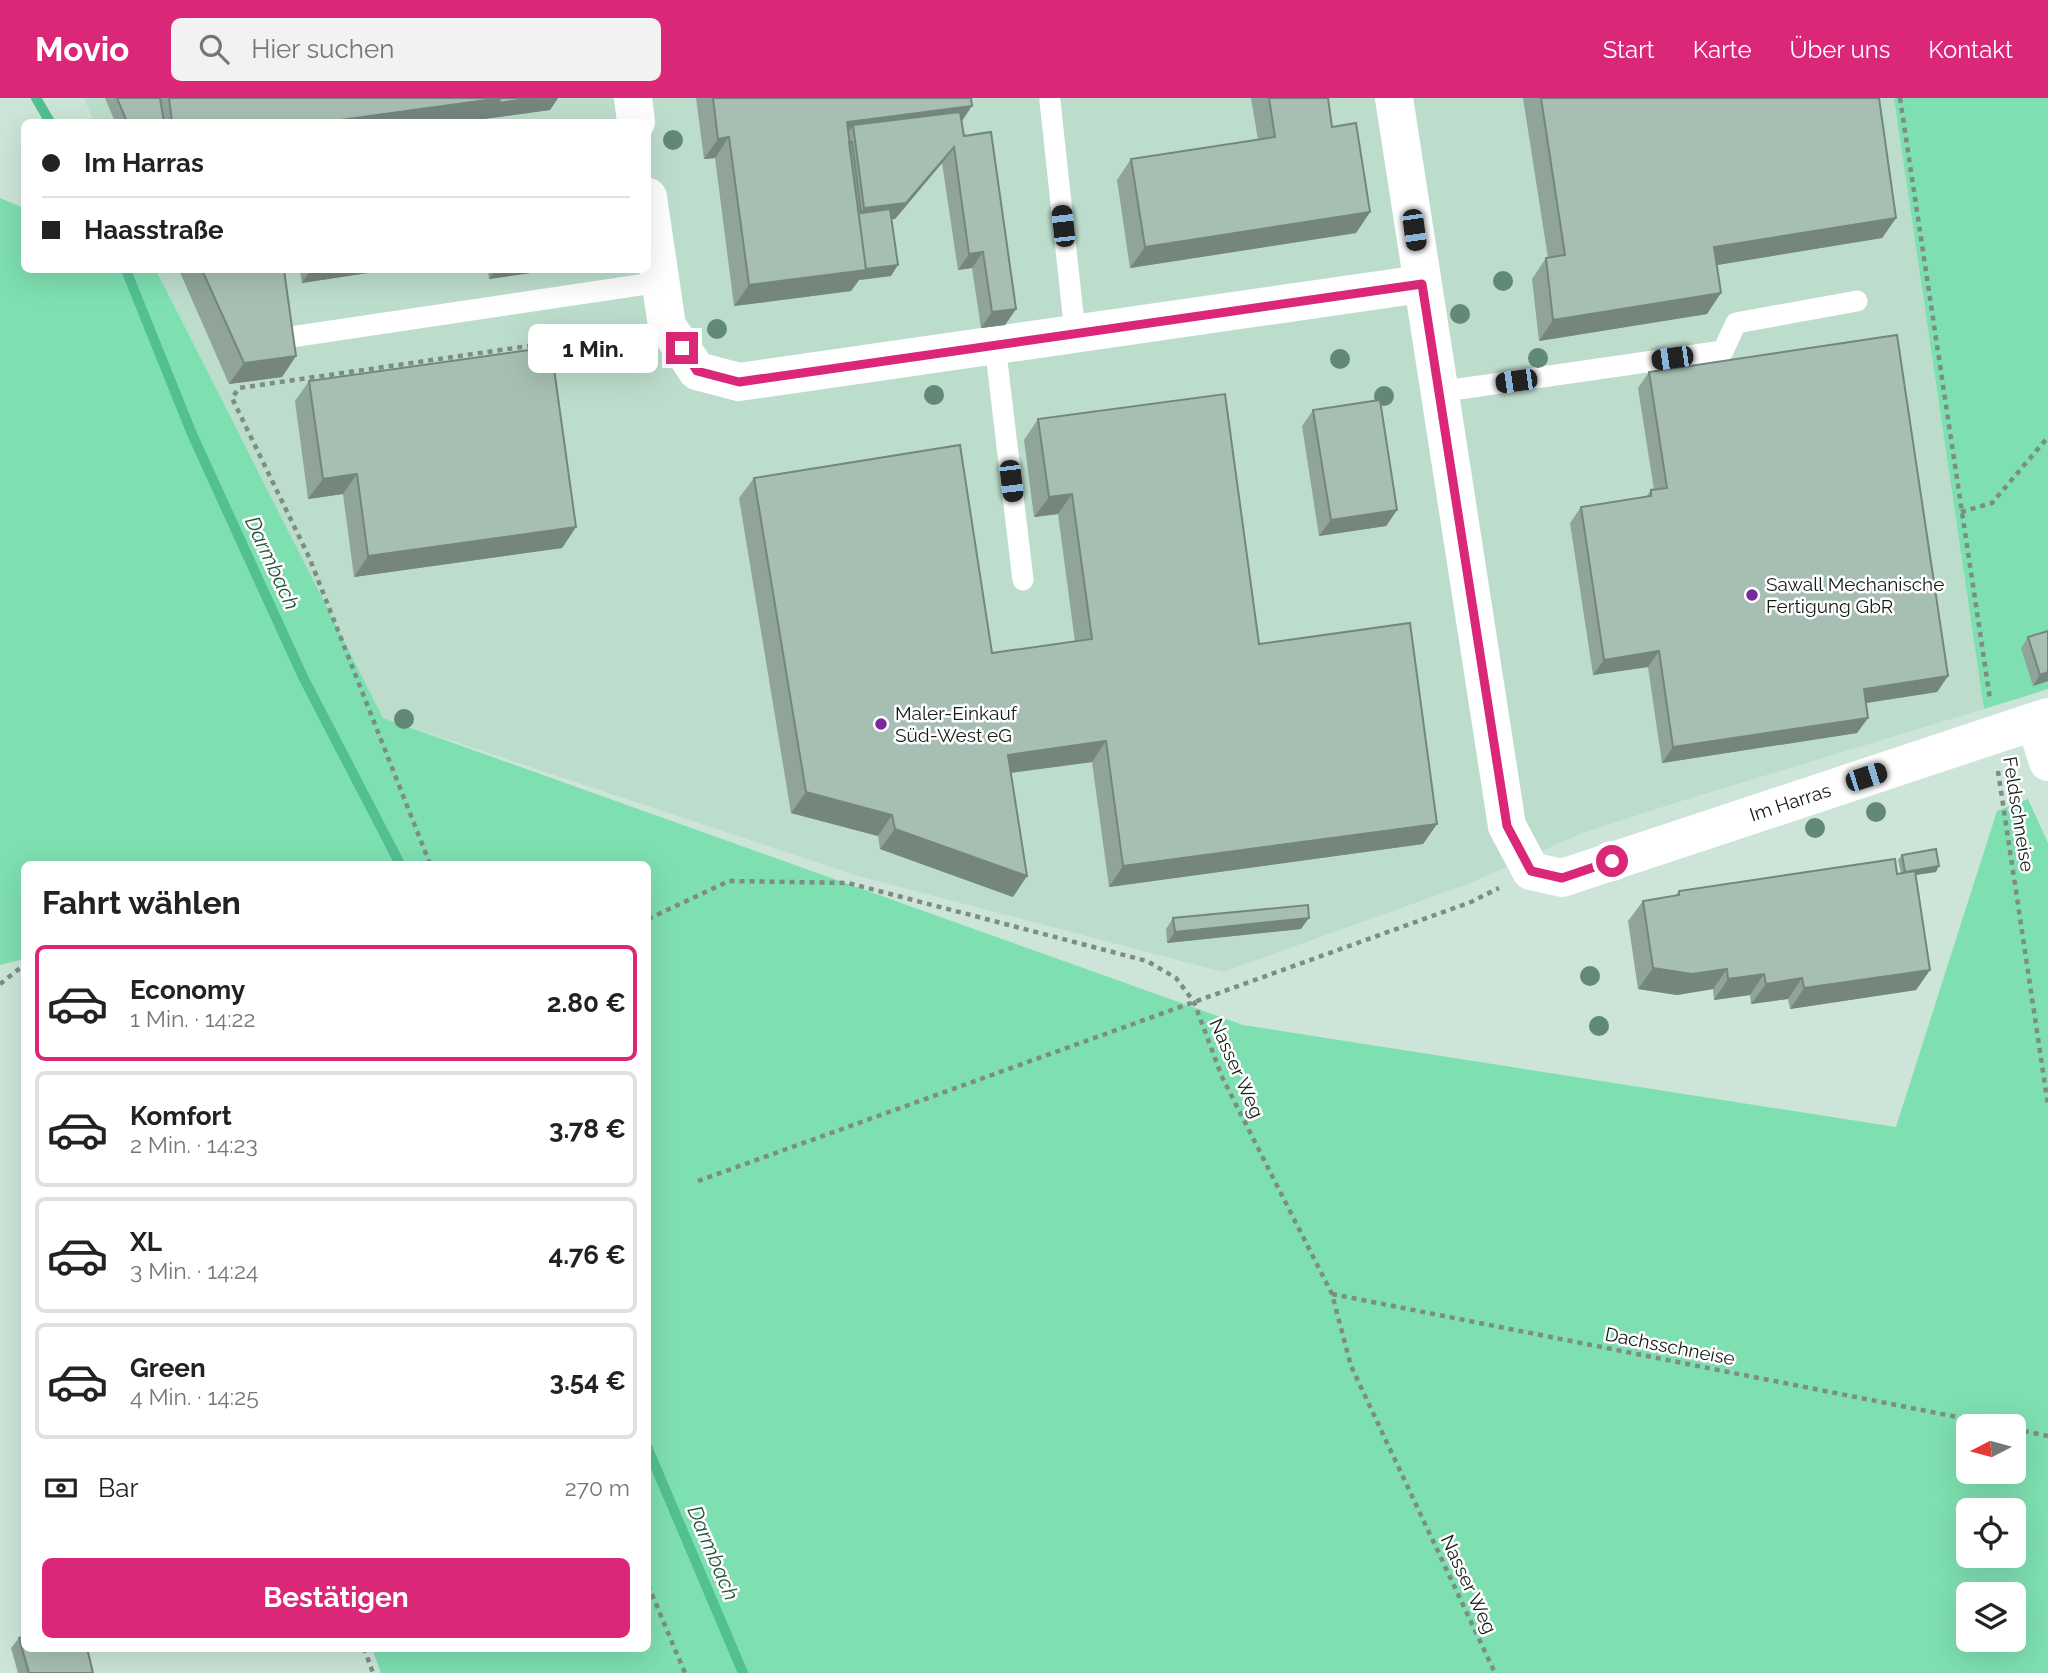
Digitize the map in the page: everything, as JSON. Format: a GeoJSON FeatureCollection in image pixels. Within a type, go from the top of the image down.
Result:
{"type":"FeatureCollection","features":[{"type":"Feature","properties":{"kind":"street"},"geometry":{"type":"LineString","coordinates":[[633,98],[636,119]]}},
{"type":"Feature","properties":{"kind":"street"},"geometry":{"type":"LineString","coordinates":[[1394,98],[1507,826],[1531,871]]}},
{"type":"Feature","properties":{"kind":"street"},"geometry":{"type":"LineString","coordinates":[[651,218],[667,326],[697,371],[739,382],[1422,284]]}},
{"type":"Feature","properties":{"kind":"street"},"geometry":{"type":"LineString","coordinates":[[2041,719],[2048,762]]}},
{"type":"Feature","properties":{"kind":"street","name":"Im Harras"},"geometry":{"type":"LineString","coordinates":[[1531,871],[1562,878],[2041,719]]}},
{"type":"Feature","properties":{"kind":"lane"},"geometry":{"type":"LineString","coordinates":[[1050,101],[1075,333]]}},
{"type":"Feature","properties":{"kind":"lane"},"geometry":{"type":"LineString","coordinates":[[291,337],[660,282]]}},
{"type":"Feature","properties":{"kind":"lane"},"geometry":{"type":"LineString","coordinates":[[1438,392],[1723,351],[1736,323],[1857,301]]}},
{"type":"Feature","properties":{"kind":"lane"},"geometry":{"type":"LineString","coordinates":[[995,345],[1023,580]]}},
{"type":"Feature","properties":{"kind":"path","name":"Feldschneise"},"geometry":{"type":"LineString","coordinates":[[1900,98],[1989,689],[1993,735],[2048,1105]]}},
{"type":"Feature","properties":{"kind":"path"},"geometry":{"type":"LineString","coordinates":[[429,861],[309,558],[232,398],[239,388],[667,326]]}},
{"type":"Feature","properties":{"kind":"path"},"geometry":{"type":"LineString","coordinates":[[1961,512],[1992,502],[2048,437]]}},
{"type":"Feature","properties":{"kind":"path"},"geometry":{"type":"LineString","coordinates":[[698,1181],[1471,902],[1531,871]]}},
{"type":"Feature","properties":{"kind":"path","name":"Nasser Weg"},"geometry":{"type":"LineString","coordinates":[[651,918],[729,881],[848,883],[1147,961],[1176,978],[1194,1002],[1222,1077],[1332,1294],[1351,1366],[1495,1673]]}},
{"type":"Feature","properties":{"kind":"path"},"geometry":{"type":"LineString","coordinates":[[0,984],[21,967]]}},
{"type":"Feature","properties":{"kind":"path","name":"Dachsschneise"},"geometry":{"type":"LineString","coordinates":[[1332,1294],[1956,1417]]}},
{"type":"Feature","properties":{"kind":"path"},"geometry":{"type":"LineString","coordinates":[[2026,1431],[2048,1436]]}},
{"type":"Feature","properties":{"kind":"path"},"geometry":{"type":"LineString","coordinates":[[651,1593],[685,1673]]}},
{"type":"Feature","properties":{"kind":"path"},"geometry":{"type":"LineString","coordinates":[[365,1652],[373,1673]]}},
{"type":"Feature","properties":{"kind":"shaded area"},"geometry":{"type":"Polygon","coordinates":[[[84,98],[1894,98],[1984,709],[1580,834],[1468,884],[1223,972],[854,875],[383,718],[158,273],[651,273],[651,119],[93,119],[84,98]]]}},
{"type":"Feature","properties":{"kind":"green space"},"geometry":{"type":"Polygon","coordinates":[[[1894,98],[2048,98],[2048,689],[1984,709],[1894,98]]]}},
{"type":"Feature","properties":{"kind":"green space"},"geometry":{"type":"Polygon","coordinates":[[[0,198],[21,207],[21,273],[158,273],[383,718],[1243,1025],[1896,1127],[1997,811],[2028,799],[2048,843],[2048,1673],[381,1673],[373,1652],[651,1652],[651,861],[21,861],[21,960],[0,965],[0,198]]]}},
{"type":"Feature","properties":{"kind":"building"},"geometry":{"type":"Polygon","coordinates":[[[117,98],[160,98],[164,119],[126,119],[117,98]]]}},
{"type":"Feature","properties":{"kind":"building"},"geometry":{"type":"Polygon","coordinates":[[[169,98],[501,98],[348,119],[172,119],[169,98]]]}},
{"type":"Feature","properties":{"kind":"building"},"geometry":{"type":"Polygon","coordinates":[[[501,98],[533,98],[498,103],[501,98]]]}},
{"type":"Feature","properties":{"kind":"building"},"geometry":{"type":"Polygon","coordinates":[[[713,98],[971,98],[972,106],[847,122],[866,270],[749,285],[729,137],[718,139],[713,98]]]}},
{"type":"Feature","properties":{"kind":"building"},"geometry":{"type":"Polygon","coordinates":[[[1269,98],[1328,98],[1332,127],[1356,123],[1370,212],[1145,247],[1131,159],[1275,137],[1269,98]]]}},
{"type":"Feature","properties":{"kind":"building"},"geometry":{"type":"Polygon","coordinates":[[[1541,98],[1879,98],[1896,218],[1714,247],[1721,293],[1553,320],[1546,258],[1565,255],[1541,98]]]}},
{"type":"Feature","properties":{"kind":"building"},"geometry":{"type":"Polygon","coordinates":[[[960,112],[964,136],[991,132],[1016,309],[992,312],[983,252],[969,254],[954,147],[906,203],[864,208],[853,125],[960,112]]]}},
{"type":"Feature","properties":{"kind":"building"},"geometry":{"type":"Polygon","coordinates":[[[849,142],[852,142],[861,213],[890,209],[898,265],[866,269],[849,142]]]}},
{"type":"Feature","properties":{"kind":"building"},"geometry":{"type":"Polygon","coordinates":[[[203,273],[284,273],[296,356],[244,363],[203,273]]]}},
{"type":"Feature","properties":{"kind":"building","name":"Sawall Mechanische Fertigung GbR"},"geometry":{"type":"Polygon","coordinates":[[[1897,335],[1948,676],[1864,689],[1868,718],[1673,747],[1659,651],[1604,660],[1581,507],[1651,496],[1651,490],[1667,488],[1649,372],[1897,335]]]}},
{"type":"Feature","properties":{"kind":"building"},"geometry":{"type":"Polygon","coordinates":[[[551,347],[576,527],[368,556],[357,474],[323,479],[309,381],[551,347]]]}},
{"type":"Feature","properties":{"kind":"building"},"geometry":{"type":"Polygon","coordinates":[[[1225,394],[1259,644],[1410,623],[1437,824],[1123,866],[1106,741],[1008,755],[1027,876],[895,829],[892,815],[806,792],[754,478],[960,445],[992,653],[1092,639],[1072,494],[1049,497],[1038,419],[1225,394]]]}},
{"type":"Feature","properties":{"kind":"building"},"geometry":{"type":"Polygon","coordinates":[[[1380,400],[1397,510],[1331,520],[1313,410],[1380,400]]]}},
{"type":"Feature","properties":{"kind":"building"},"geometry":{"type":"Polygon","coordinates":[[[2048,631],[2048,672],[2040,675],[2028,637],[2048,631]]]}},
{"type":"Feature","properties":{"kind":"building"},"geometry":{"type":"Polygon","coordinates":[[[1936,849],[1939,866],[1905,872],[1902,855],[1936,849]]]}},
{"type":"Feature","properties":{"kind":"building"},"geometry":{"type":"Polygon","coordinates":[[[1895,859],[1897,874],[1915,871],[1930,970],[1804,988],[1802,978],[1766,984],[1764,974],[1728,979],[1727,969],[1692,974],[1653,968],[1643,901],[1679,895],[1679,891],[1895,859]]]}},
{"type":"Feature","properties":{"kind":"building"},"geometry":{"type":"Polygon","coordinates":[[[1308,905],[1309,918],[1175,932],[1173,918],[1308,905]]]}},
{"type":"Feature","properties":{"kind":"building"},"geometry":{"type":"Polygon","coordinates":[[[23,1652],[88,1652],[93,1673],[29,1673],[23,1652]]]}},
{"type":"Feature","properties":{"kind":"waterway","name":"Darmbach"},"geometry":{"type":"LineString","coordinates":[[36,98],[48,119]]}},
{"type":"Feature","properties":{"kind":"waterway","name":"Darmbach"},"geometry":{"type":"LineString","coordinates":[[127,273],[192,434],[303,677],[398,861]]}},
{"type":"Feature","properties":{"kind":"waterway","name":"Darmbach"},"geometry":{"type":"LineString","coordinates":[[651,1456],[743,1673]]}},
{"type":"Feature","properties":{"kind":"place","name":"Sawall Mechanische Fertigung GbR"},"geometry":{"type":"Point","coordinates":[1752,595]}},
{"type":"Feature","properties":{"kind":"place","name":"Maler-Einkauf Süd-West eG"},"geometry":{"type":"Point","coordinates":[881,724]}},
{"type":"Feature","properties":{"kind":"route"},"geometry":{"type":"LineString","coordinates":[[682,348],[697,371],[739,382],[1422,284],[1507,826],[1531,871],[1562,878],[1612,861]]}}]}
